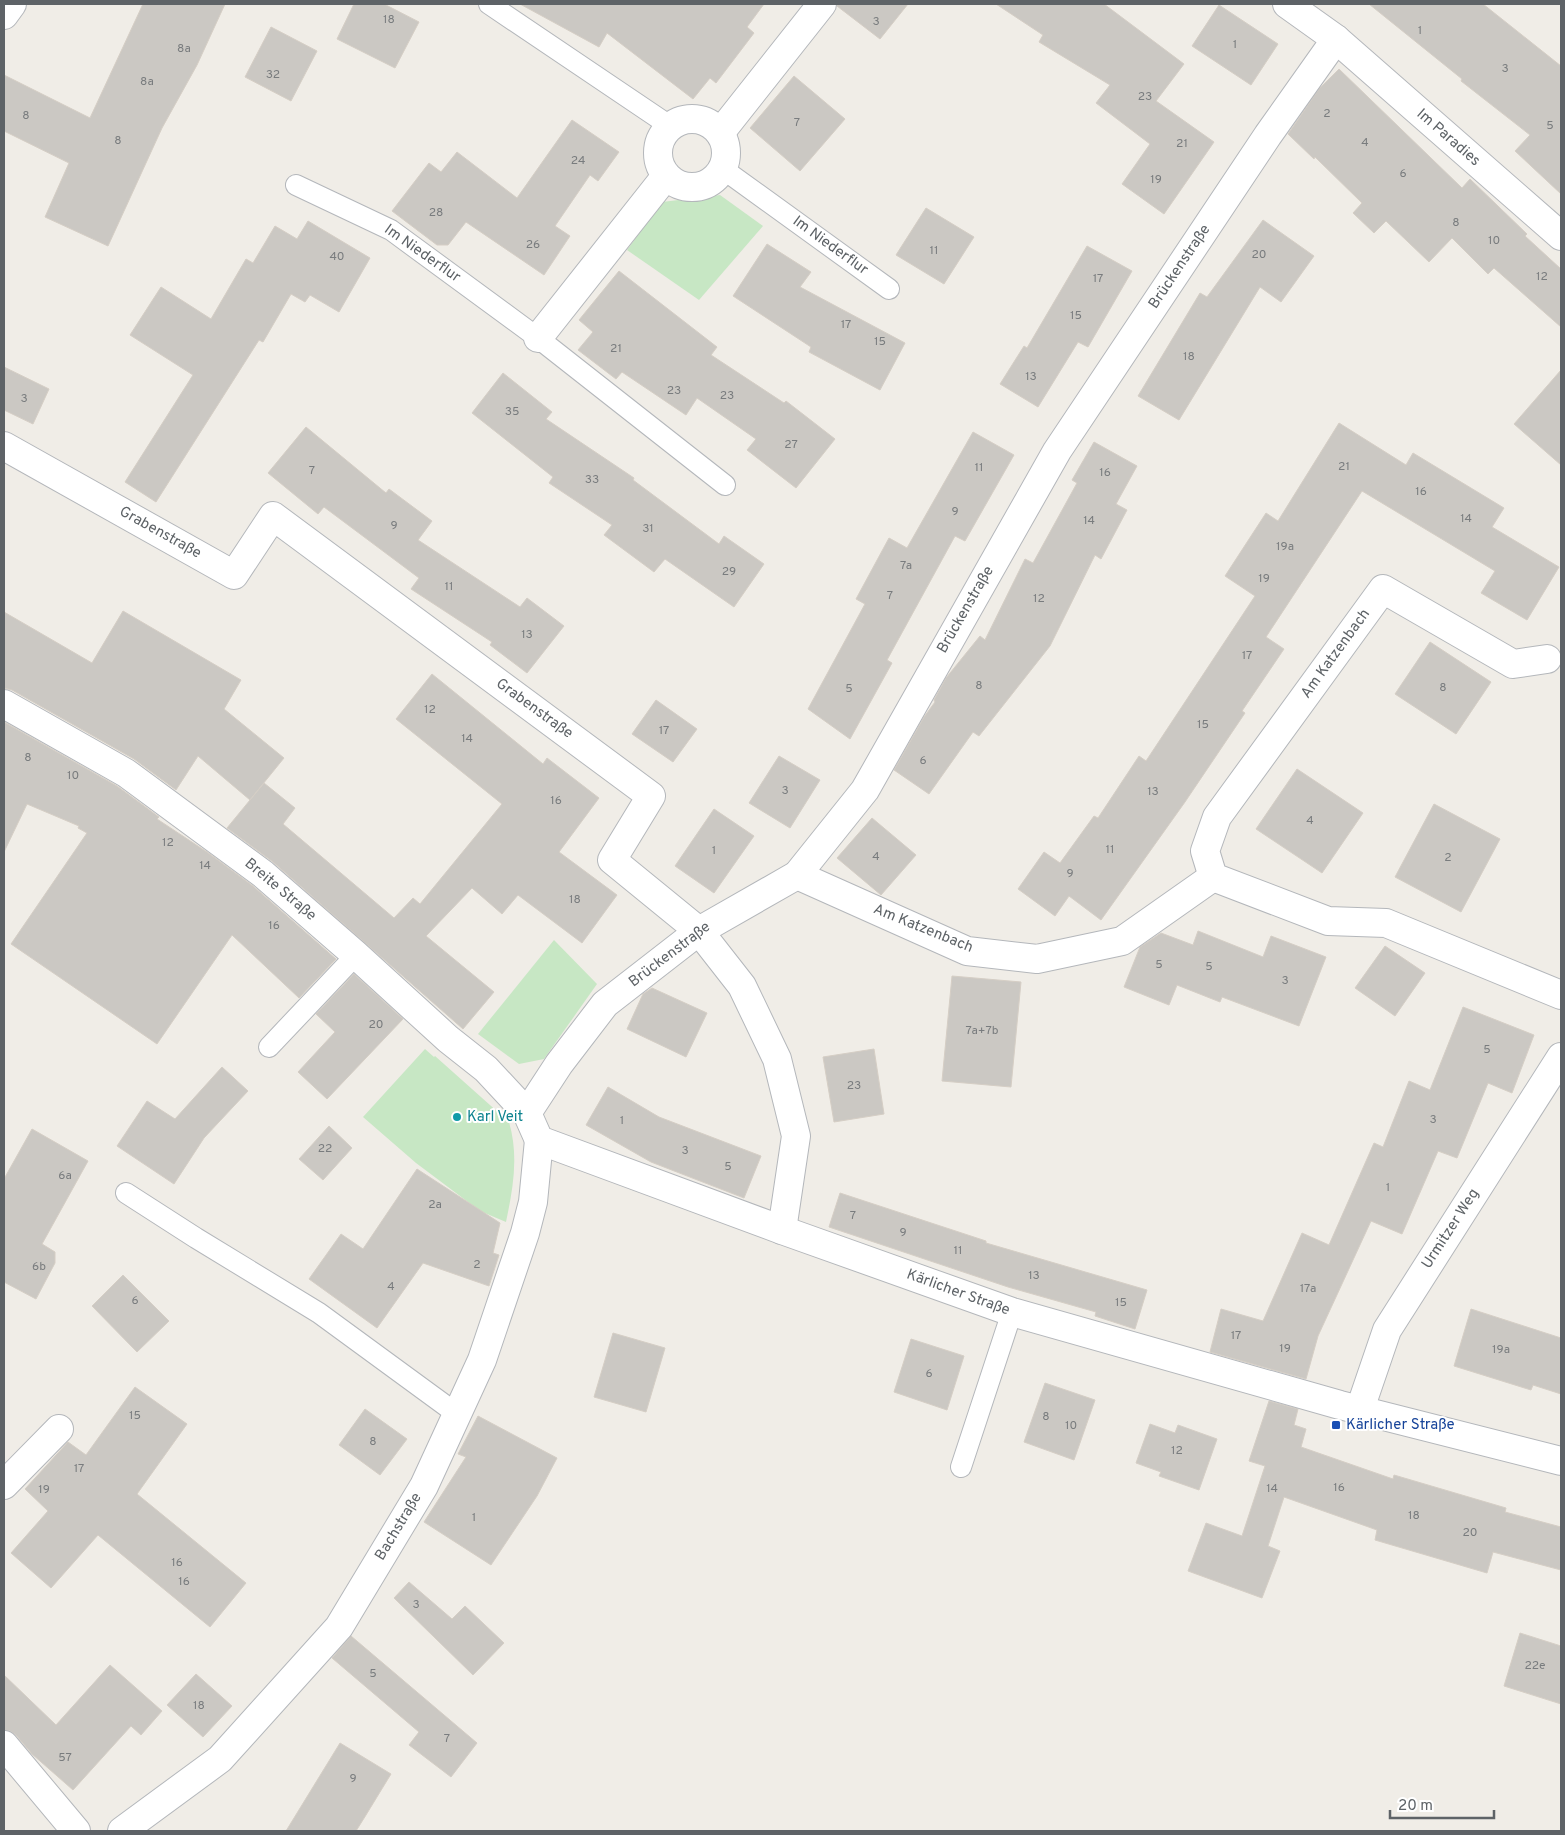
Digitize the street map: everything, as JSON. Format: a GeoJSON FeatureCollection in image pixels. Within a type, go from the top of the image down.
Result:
{"type":"FeatureCollection","features":[{"type":"Feature","properties":{"kind":"street"},"geometry":{"type":"LineString","coordinates":[[4,15],[12,4]]}},
{"type":"Feature","properties":{"kind":"street"},"geometry":{"type":"LineString","coordinates":[[720,133],[822,4]]}},
{"type":"Feature","properties":{"kind":"street","name":"Im Paradies"},"geometry":{"type":"LineString","coordinates":[[1287,4],[1336,39],[1561,236]]}},
{"type":"Feature","properties":{"kind":"street","name":"Brückenstraße"},"geometry":{"type":"LineString","coordinates":[[526,1113],[559,1064],[605,1004],[699,931],[797,875],[865,790],[1057,451],[1268,136],[1336,39]]}},
{"type":"Feature","properties":{"kind":"street"},"geometry":{"type":"LineString","coordinates":[[694,118],[706,121],[720,133],[725,142],[727,154],[723,169],[711,181],[689,188],[677,184],[666,176],[659,164],[657,150],[661,137],[670,126],[682,120],[694,118]]}},
{"type":"Feature","properties":{"kind":"street"},"geometry":{"type":"LineString","coordinates":[[538,338],[666,176]]}},
{"type":"Feature","properties":{"kind":"street","name":"Grabenstraße"},"geometry":{"type":"LineString","coordinates":[[4,446],[234,575],[273,516],[651,796],[612,860],[699,931],[742,986],[776,1059],[796,1136],[782,1230]]}},
{"type":"Feature","properties":{"kind":"street","name":"Am Katzenbach"},"geometry":{"type":"LineString","coordinates":[[797,875],[967,951],[1037,959],[1122,941],[1214,877],[1205,851],[1217,817],[1383,589],[1513,664],[1547,659]]}},
{"type":"Feature","properties":{"kind":"street","name":"Breite Straße"},"geometry":{"type":"LineString","coordinates":[[4,704],[126,773],[263,874],[448,1039],[486,1069],[526,1113]]}},
{"type":"Feature","properties":{"kind":"street"},"geometry":{"type":"LineString","coordinates":[[1214,877],[1328,921],[1386,923],[1561,995]]}},
{"type":"Feature","properties":{"kind":"street","name":"Urmitzer Weg"},"geometry":{"type":"LineString","coordinates":[[1360,1409],[1387,1330],[1561,1057]]}},
{"type":"Feature","properties":{"kind":"street"},"geometry":{"type":"LineString","coordinates":[[526,1113],[539,1140]]}},
{"type":"Feature","properties":{"kind":"street","name":"Kärlicher Straße"},"geometry":{"type":"LineString","coordinates":[[539,1140],[782,1230],[1012,1312],[1360,1409],[1561,1461]]}},
{"type":"Feature","properties":{"kind":"street","name":"Bachstraße"},"geometry":{"type":"LineString","coordinates":[[122,1831],[220,1760],[339,1627],[424,1486],[482,1360],[533,1202],[539,1140]]}},
{"type":"Feature","properties":{"kind":"street"},"geometry":{"type":"LineString","coordinates":[[4,1484],[59,1429]]}},
{"type":"Feature","properties":{"kind":"street"},"geometry":{"type":"LineString","coordinates":[[4,1745],[76,1831]]}},
{"type":"Feature","properties":{"kind":"lane"},"geometry":{"type":"LineString","coordinates":[[489,4],[670,126]]}},
{"type":"Feature","properties":{"kind":"lane","name":"Im Niederflur"},"geometry":{"type":"LineString","coordinates":[[723,169],[889,289]]}},
{"type":"Feature","properties":{"kind":"lane","name":"Im Niederflur"},"geometry":{"type":"LineString","coordinates":[[296,185],[392,230],[538,338],[725,485]]}},
{"type":"Feature","properties":{"kind":"lane"},"geometry":{"type":"LineString","coordinates":[[269,1047],[356,955]]}},
{"type":"Feature","properties":{"kind":"lane"},"geometry":{"type":"LineString","coordinates":[[126,1193],[319,1313],[457,1414]]}},
{"type":"Feature","properties":{"kind":"lane"},"geometry":{"type":"LineString","coordinates":[[961,1467],[1012,1312]]}},
{"type":"Feature","properties":{"kind":"green space"},"geometry":{"type":"Polygon","coordinates":[[[720,195],[763,226],[699,300],[627,250],[662,202],[720,195]]]}},
{"type":"Feature","properties":{"kind":"green space"},"geometry":{"type":"Polygon","coordinates":[[[554,940],[597,984],[544,1059],[519,1064],[478,1034],[554,940]]]}},
{"type":"Feature","properties":{"kind":"green space"},"geometry":{"type":"Polygon","coordinates":[[[425,1049],[509,1122],[514,1147],[514,1172],[506,1222],[480,1211],[416,1163],[363,1117],[425,1049]]]}},
{"type":"Feature","properties":{"kind":"building"},"geometry":{"type":"Polygon","coordinates":[[[143,4],[225,4],[197,65],[162,128],[108,246],[45,217],[69,163],[4,131],[4,75],[90,118],[143,4]]]}},
{"type":"Feature","properties":{"kind":"building"},"geometry":{"type":"Polygon","coordinates":[[[354,4],[384,4],[419,22],[395,68],[337,39],[354,4]]]}},
{"type":"Feature","properties":{"kind":"building"},"geometry":{"type":"Polygon","coordinates":[[[520,4],[764,4],[747,27],[754,33],[716,83],[710,78],[693,99],[607,33],[599,47],[520,4]]]}},
{"type":"Feature","properties":{"kind":"building"},"geometry":{"type":"Polygon","coordinates":[[[837,4],[908,4],[880,39],[837,6],[837,4]]]}},
{"type":"Feature","properties":{"kind":"building"},"geometry":{"type":"Polygon","coordinates":[[[996,4],[1104,4],[1184,64],[1156,101],[1214,142],[1164,214],[1122,184],[1150,144],[1096,103],[1110,85],[1039,42],[1043,35],[996,4]]]}},
{"type":"Feature","properties":{"kind":"building"},"geometry":{"type":"Polygon","coordinates":[[[1369,4],[1483,4],[1561,66],[1561,194],[1515,151],[1530,135],[1461,81],[1462,79],[1369,4]]]}},
{"type":"Feature","properties":{"kind":"building"},"geometry":{"type":"Polygon","coordinates":[[[1219,5],[1278,44],[1251,85],[1192,46],[1219,5]]]}},
{"type":"Feature","properties":{"kind":"building"},"geometry":{"type":"Polygon","coordinates":[[[271,27],[317,51],[291,101],[245,77],[271,27]]]}},
{"type":"Feature","properties":{"kind":"building"},"geometry":{"type":"Polygon","coordinates":[[[1339,69],[1462,188],[1470,179],[1527,234],[1525,236],[1561,269],[1561,327],[1494,268],[1488,274],[1452,238],[1429,262],[1386,221],[1374,233],[1353,213],[1362,203],[1315,157],[1314,159],[1288,134],[1319,89],[1339,69]]]}},
{"type":"Feature","properties":{"kind":"building"},"geometry":{"type":"Polygon","coordinates":[[[794,76],[845,119],[800,171],[750,128],[794,76]]]}},
{"type":"Feature","properties":{"kind":"building"},"geometry":{"type":"Polygon","coordinates":[[[572,120],[619,152],[598,181],[590,175],[555,226],[570,236],[544,275],[466,222],[448,245],[437,245],[392,211],[429,163],[441,172],[457,152],[517,198],[572,120]]]}},
{"type":"Feature","properties":{"kind":"building"},"geometry":{"type":"Polygon","coordinates":[[[926,208],[974,237],[944,284],[896,255],[926,208]]]}},
{"type":"Feature","properties":{"kind":"building"},"geometry":{"type":"Polygon","coordinates":[[[1263,220],[1314,256],[1281,302],[1260,287],[1179,420],[1138,396],[1200,293],[1207,297],[1263,220]]]}},
{"type":"Feature","properties":{"kind":"building"},"geometry":{"type":"Polygon","coordinates":[[[308,221],[370,258],[339,312],[310,295],[305,302],[291,294],[263,342],[259,340],[156,502],[125,482],[193,375],[130,335],[161,287],[211,319],[246,259],[253,263],[275,226],[297,239],[308,221]]]}},
{"type":"Feature","properties":{"kind":"building"},"geometry":{"type":"Polygon","coordinates":[[[767,244],[811,272],[800,287],[905,343],[880,390],[809,352],[811,347],[733,296],[767,244]]]}},
{"type":"Feature","properties":{"kind":"building"},"geometry":{"type":"Polygon","coordinates":[[[1087,246],[1132,271],[1088,347],[1078,342],[1038,407],[1000,384],[1024,346],[1027,348],[1087,246]]]}},
{"type":"Feature","properties":{"kind":"building"},"geometry":{"type":"Polygon","coordinates":[[[619,271],[717,347],[711,355],[784,403],[786,401],[835,439],[796,488],[747,450],[756,439],[697,398],[686,415],[622,372],[616,379],[578,350],[593,332],[579,320],[619,271]]]}},
{"type":"Feature","properties":{"kind":"building"},"geometry":{"type":"Polygon","coordinates":[[[4,367],[49,389],[33,424],[4,410],[4,367]]]}},
{"type":"Feature","properties":{"kind":"building"},"geometry":{"type":"Polygon","coordinates":[[[1561,370],[1561,465],[1514,424],[1561,370]]]}},
{"type":"Feature","properties":{"kind":"building"},"geometry":{"type":"Polygon","coordinates":[[[503,373],[552,412],[546,419],[634,478],[633,480],[719,544],[724,536],[764,564],[734,607],[665,559],[654,572],[604,535],[612,525],[549,483],[553,477],[472,413],[503,373]]]}},
{"type":"Feature","properties":{"kind":"building"},"geometry":{"type":"Polygon","coordinates":[[[1339,423],[1406,465],[1413,453],[1504,508],[1492,527],[1559,567],[1527,620],[1481,593],[1495,571],[1362,491],[1266,637],[1284,649],[1242,711],[1245,713],[1185,802],[1101,920],[1069,896],[1055,916],[1018,889],[1044,852],[1060,863],[1094,816],[1098,818],[1139,756],[1146,761],[1255,596],[1225,576],[1266,513],[1278,521],[1339,423]]]}},
{"type":"Feature","properties":{"kind":"building"},"geometry":{"type":"Polygon","coordinates":[[[306,427],[386,493],[389,489],[432,521],[418,540],[520,607],[527,598],[564,626],[527,673],[490,645],[492,642],[411,589],[419,578],[324,507],[318,514],[268,473],[306,427]]]}},
{"type":"Feature","properties":{"kind":"building"},"geometry":{"type":"Polygon","coordinates":[[[973,432],[1014,455],[965,541],[955,536],[887,660],[892,663],[850,739],[808,709],[865,604],[856,599],[889,538],[907,548],[973,432]]]}},
{"type":"Feature","properties":{"kind":"building"},"geometry":{"type":"Polygon","coordinates":[[[1094,442],[1137,466],[1116,504],[1127,510],[1101,559],[1095,555],[1050,646],[979,736],[973,732],[929,794],[894,770],[924,717],[935,702],[934,700],[946,678],[980,636],[985,640],[1025,559],[1033,563],[1077,483],[1072,480],[1094,442]]]}},
{"type":"Feature","properties":{"kind":"building"},"geometry":{"type":"Polygon","coordinates":[[[123,611],[241,680],[224,709],[284,758],[250,800],[198,756],[176,790],[134,759],[12,690],[4,688],[4,612],[92,663],[123,611]]]}},
{"type":"Feature","properties":{"kind":"building"},"geometry":{"type":"Polygon","coordinates":[[[1430,642],[1491,682],[1456,734],[1395,694],[1430,642]]]}},
{"type":"Feature","properties":{"kind":"building"},"geometry":{"type":"Polygon","coordinates":[[[432,674],[543,764],[547,758],[599,798],[559,852],[617,895],[582,943],[518,895],[502,914],[472,888],[426,936],[494,992],[463,1029],[273,862],[227,828],[264,783],[295,808],[283,824],[394,918],[413,898],[420,904],[502,804],[396,719],[432,674]]]}},
{"type":"Feature","properties":{"kind":"building"},"geometry":{"type":"Polygon","coordinates":[[[656,700],[697,729],[673,762],[632,734],[656,700]]]}},
{"type":"Feature","properties":{"kind":"building"},"geometry":{"type":"Polygon","coordinates":[[[4,722],[117,786],[159,817],[157,819],[207,852],[253,886],[336,959],[299,998],[232,935],[157,1044],[11,944],[87,833],[78,828],[79,826],[27,804],[4,852],[4,722]]]}},
{"type":"Feature","properties":{"kind":"building"},"geometry":{"type":"Polygon","coordinates":[[[779,756],[820,780],[790,828],[749,803],[779,756]]]}},
{"type":"Feature","properties":{"kind":"building"},"geometry":{"type":"Polygon","coordinates":[[[1297,769],[1363,813],[1322,873],[1256,829],[1297,769]]]}},
{"type":"Feature","properties":{"kind":"building"},"geometry":{"type":"Polygon","coordinates":[[[1434,804],[1500,839],[1461,912],[1395,877],[1434,804]]]}},
{"type":"Feature","properties":{"kind":"building"},"geometry":{"type":"Polygon","coordinates":[[[714,809],[754,836],[714,893],[675,866],[714,809]]]}},
{"type":"Feature","properties":{"kind":"building"},"geometry":{"type":"Polygon","coordinates":[[[872,818],[916,855],[881,895],[837,858],[872,818]]]}},
{"type":"Feature","properties":{"kind":"building"},"geometry":{"type":"Polygon","coordinates":[[[1198,931],[1263,957],[1271,936],[1326,957],[1299,1026],[1222,997],[1220,1002],[1177,985],[1169,1005],[1124,987],[1140,947],[1161,933],[1193,945],[1198,931]]]}},
{"type":"Feature","properties":{"kind":"building"},"geometry":{"type":"Polygon","coordinates":[[[1385,946],[1425,973],[1395,1016],[1355,988],[1385,946]]]}},
{"type":"Feature","properties":{"kind":"building"},"geometry":{"type":"Polygon","coordinates":[[[354,974],[403,1019],[327,1099],[298,1072],[335,1032],[316,1014],[354,974]]]}},
{"type":"Feature","properties":{"kind":"building"},"geometry":{"type":"Polygon","coordinates":[[[952,976],[1021,982],[1011,1087],[942,1081],[952,976]]]}},
{"type":"Feature","properties":{"kind":"building"},"geometry":{"type":"Polygon","coordinates":[[[652,988],[707,1013],[686,1057],[627,1029],[643,994],[652,988]]]}},
{"type":"Feature","properties":{"kind":"building"},"geometry":{"type":"Polygon","coordinates":[[[1463,1007],[1534,1035],[1512,1093],[1488,1083],[1457,1158],[1438,1151],[1402,1234],[1371,1221],[1318,1336],[1306,1379],[1210,1352],[1221,1309],[1263,1321],[1302,1233],[1329,1245],[1374,1143],[1383,1147],[1409,1081],[1430,1090],[1463,1007]]]}},
{"type":"Feature","properties":{"kind":"building"},"geometry":{"type":"Polygon","coordinates":[[[874,1049],[884,1114],[834,1122],[823,1057],[874,1049]]]}},
{"type":"Feature","properties":{"kind":"building"},"geometry":{"type":"Polygon","coordinates":[[[222,1067],[248,1091],[204,1138],[174,1184],[117,1146],[147,1101],[175,1119],[222,1067]]]}},
{"type":"Feature","properties":{"kind":"building"},"geometry":{"type":"Polygon","coordinates":[[[608,1087],[659,1117],[761,1156],[744,1198],[651,1162],[586,1125],[608,1087]]]}},
{"type":"Feature","properties":{"kind":"building"},"geometry":{"type":"Polygon","coordinates":[[[329,1126],[352,1148],[323,1180],[299,1159],[329,1126]]]}},
{"type":"Feature","properties":{"kind":"building"},"geometry":{"type":"Polygon","coordinates":[[[32,1129],[88,1161],[42,1244],[55,1252],[55,1263],[36,1299],[4,1282],[4,1179],[32,1129]]]}},
{"type":"Feature","properties":{"kind":"building"},"geometry":{"type":"Polygon","coordinates":[[[417,1169],[500,1223],[493,1253],[499,1255],[489,1286],[423,1263],[377,1328],[309,1279],[341,1234],[363,1249],[417,1169]]]}},
{"type":"Feature","properties":{"kind":"building"},"geometry":{"type":"Polygon","coordinates":[[[840,1193],[986,1241],[986,1243],[1147,1290],[1135,1329],[1095,1316],[1096,1312],[1008,1287],[829,1227],[840,1193]]]}},
{"type":"Feature","properties":{"kind":"building"},"geometry":{"type":"Polygon","coordinates":[[[123,1275],[169,1321],[137,1352],[92,1306],[123,1275]]]}},
{"type":"Feature","properties":{"kind":"building"},"geometry":{"type":"Polygon","coordinates":[[[1471,1309],[1561,1338],[1561,1394],[1533,1385],[1531,1390],[1454,1366],[1471,1309]]]}},
{"type":"Feature","properties":{"kind":"building"},"geometry":{"type":"Polygon","coordinates":[[[613,1333],[665,1348],[646,1412],[594,1397],[613,1333]]]}},
{"type":"Feature","properties":{"kind":"building"},"geometry":{"type":"Polygon","coordinates":[[[911,1339],[964,1356],[947,1410],[894,1392],[911,1339]]]}},
{"type":"Feature","properties":{"kind":"building"},"geometry":{"type":"Polygon","coordinates":[[[1045,1383],[1095,1400],[1074,1460],[1024,1442],[1045,1383]]]}},
{"type":"Feature","properties":{"kind":"building"},"geometry":{"type":"Polygon","coordinates":[[[135,1387],[187,1424],[137,1494],[246,1583],[210,1627],[98,1535],[51,1588],[11,1553],[48,1511],[25,1489],[68,1442],[86,1455],[135,1387]]]}},
{"type":"Feature","properties":{"kind":"building"},"geometry":{"type":"Polygon","coordinates":[[[1269,1401],[1298,1409],[1294,1425],[1306,1429],[1301,1447],[1393,1479],[1394,1475],[1506,1508],[1505,1512],[1561,1527],[1561,1570],[1493,1552],[1487,1573],[1375,1540],[1377,1530],[1284,1497],[1268,1546],[1280,1551],[1262,1598],[1188,1571],[1206,1523],[1242,1536],[1265,1466],[1249,1461],[1269,1401]]]}},
{"type":"Feature","properties":{"kind":"building"},"geometry":{"type":"Polygon","coordinates":[[[365,1409],[407,1439],[380,1475],[339,1445],[365,1409]]]}},
{"type":"Feature","properties":{"kind":"building"},"geometry":{"type":"Polygon","coordinates":[[[478,1416],[557,1458],[537,1496],[491,1565],[424,1522],[466,1457],[458,1454],[478,1416]]]}},
{"type":"Feature","properties":{"kind":"building"},"geometry":{"type":"Polygon","coordinates":[[[1150,1424],[1175,1433],[1178,1425],[1217,1439],[1199,1490],[1159,1476],[1161,1472],[1136,1463],[1150,1424]]]}},
{"type":"Feature","properties":{"kind":"building"},"geometry":{"type":"Polygon","coordinates":[[[409,1582],[452,1619],[465,1606],[504,1643],[473,1675],[394,1598],[409,1582]]]}},
{"type":"Feature","properties":{"kind":"building"},"geometry":{"type":"Polygon","coordinates":[[[1520,1633],[1561,1646],[1561,1704],[1504,1686],[1520,1633]]]}},
{"type":"Feature","properties":{"kind":"building"},"geometry":{"type":"Polygon","coordinates":[[[351,1636],[477,1743],[451,1777],[409,1745],[419,1732],[332,1658],[351,1636]]]}},
{"type":"Feature","properties":{"kind":"building"},"geometry":{"type":"Polygon","coordinates":[[[110,1665],[162,1711],[141,1735],[131,1726],[73,1790],[32,1754],[16,1735],[4,1730],[4,1675],[56,1725],[110,1665]]]}},
{"type":"Feature","properties":{"kind":"building"},"geometry":{"type":"Polygon","coordinates":[[[196,1674],[232,1706],[203,1737],[167,1705],[196,1674]]]}},
{"type":"Feature","properties":{"kind":"building"},"geometry":{"type":"Polygon","coordinates":[[[340,1743],[391,1774],[366,1815],[356,1831],[286,1831],[340,1743]]]}},
{"type":"Feature","properties":{"kind":"place","name":"Karl Veit"},"geometry":{"type":"Point","coordinates":[457,1117]}},
{"type":"Feature","properties":{"kind":"place","name":"Kärlicher Straße"},"geometry":{"type":"Point","coordinates":[1336,1425]}}]}
